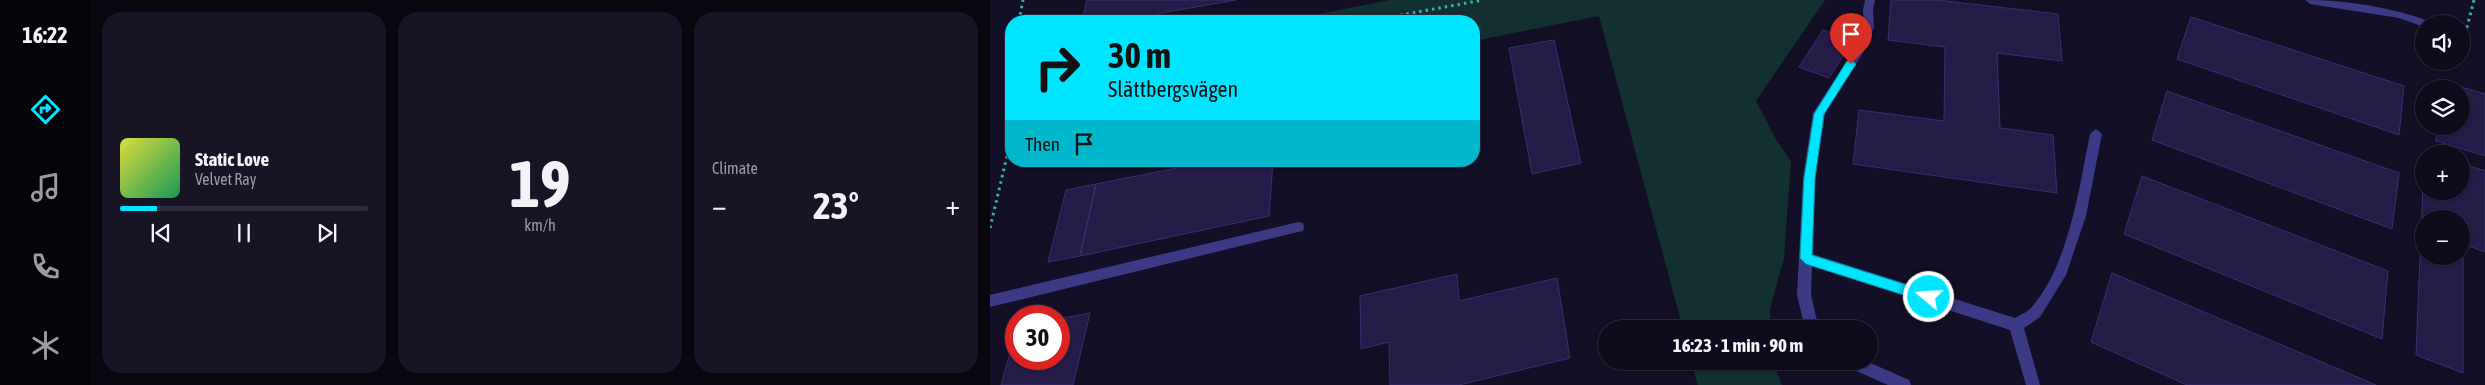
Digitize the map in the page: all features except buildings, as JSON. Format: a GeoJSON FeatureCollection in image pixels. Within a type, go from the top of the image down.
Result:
{"type":"FeatureCollection","features":[{"type":"Feature","properties":{"kind":"street"},"geometry":{"type":"LineString","coordinates":[[1810,320],[1804,295],[1809,178],[1819,114],[1861,48],[1869,27],[1870,0]]}},
{"type":"Feature","properties":{"kind":"street"},"geometry":{"type":"LineString","coordinates":[[2310,0],[2400,15],[2415,20]]}},
{"type":"Feature","properties":{"kind":"street"},"geometry":{"type":"LineString","coordinates":[[1806,258],[2016,325],[2035,313],[2059,275],[2080,216],[2096,134]]}},
{"type":"Feature","properties":{"kind":"street"},"geometry":{"type":"LineString","coordinates":[[990,300],[1298,227]]}},
{"type":"Feature","properties":{"kind":"street"},"geometry":{"type":"LineString","coordinates":[[2016,325],[2032,385]]}},
{"type":"Feature","properties":{"kind":"street"},"geometry":{"type":"LineString","coordinates":[[1870,370],[1904,385]]}},
{"type":"Feature","properties":{"kind":"path"},"geometry":{"type":"LineString","coordinates":[[1020,15],[1023,0]]}},
{"type":"Feature","properties":{"kind":"path"},"geometry":{"type":"LineString","coordinates":[[1401,15],[1483,0]]}},
{"type":"Feature","properties":{"kind":"path"},"geometry":{"type":"LineString","coordinates":[[2470,15],[2474,0]]}},
{"type":"Feature","properties":{"kind":"path"},"geometry":{"type":"LineString","coordinates":[[990,228],[1005,164]]}},
{"type":"Feature","properties":{"kind":"green space"},"geometry":{"type":"Polygon","coordinates":[[[1390,0],[1825,0],[1756,101],[1777,141],[1791,161],[1784,258],[1770,309],[1771,320],[1681,320],[1599,16],[1480,40],[1480,15],[1313,15],[1390,0]]]}},
{"type":"Feature","properties":{"kind":"green space"},"geometry":{"type":"Polygon","coordinates":[[[1694,370],[1776,370],[1782,385],[1698,385],[1694,370]]]}},
{"type":"Feature","properties":{"kind":"route"},"geometry":{"type":"LineString","coordinates":[[1851,64],[1819,114],[1809,178],[1806,258],[1929,297]]}}]}
